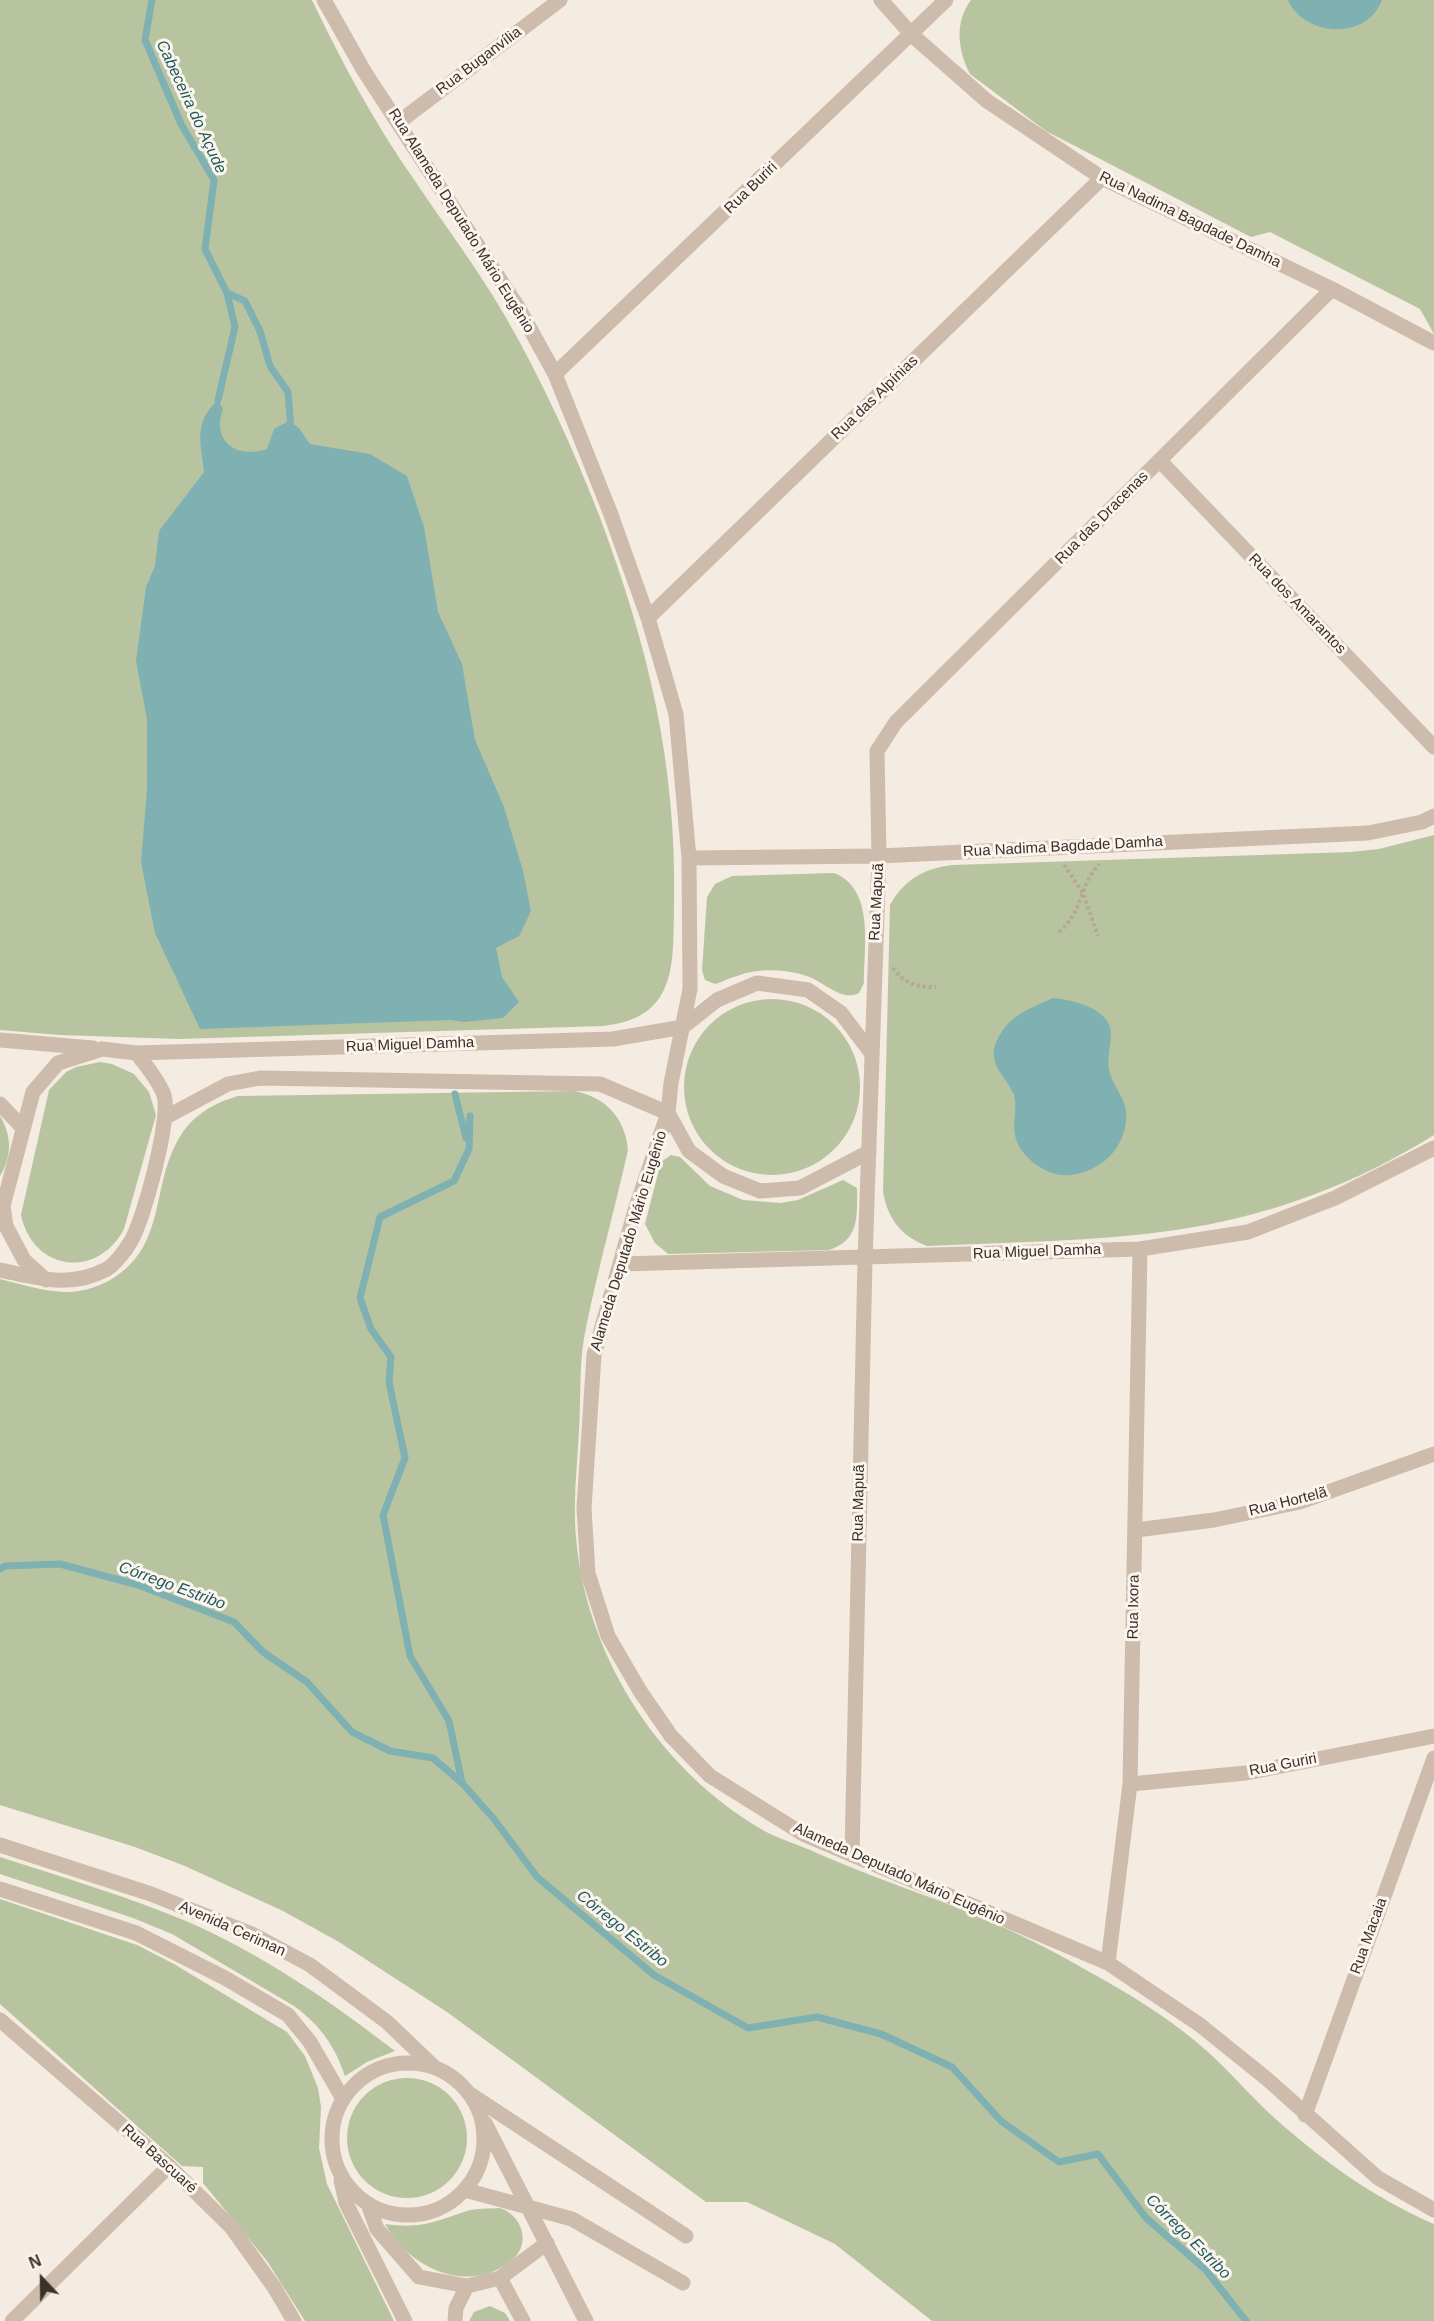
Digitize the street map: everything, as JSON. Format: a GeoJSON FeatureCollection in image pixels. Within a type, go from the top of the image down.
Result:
{"type":"FeatureCollection","features":[{"type":"Feature","properties":{"kind":"street","name":"Rua Alameda Deputado Mário Eugênio"},"geometry":{"type":"LineString","coordinates":[[324,0],[364,71],[518,307],[555,374],[610,512],[648,618],[676,714],[689,858],[688,1009],[683,1027]]}},
{"type":"Feature","properties":{"kind":"street","name":"Rua Buganvília"},"geometry":{"type":"LineString","coordinates":[[399,122],[560,0]]}},
{"type":"Feature","properties":{"kind":"street","name":"Rua Nadima Bagdade Damha"},"geometry":{"type":"LineString","coordinates":[[881,0],[912,35],[987,101],[1102,178],[1332,288],[1434,343]]}},
{"type":"Feature","properties":{"kind":"street","name":"Rua Buriri"},"geometry":{"type":"LineString","coordinates":[[555,374],[946,0]]}},
{"type":"Feature","properties":{"kind":"street","name":"Rua das Alpínias"},"geometry":{"type":"LineString","coordinates":[[648,618],[1102,178]]}},
{"type":"Feature","properties":{"kind":"street","name":"Rua das Dracenas"},"geometry":{"type":"LineString","coordinates":[[877,751],[896,722],[1332,288]]}},
{"type":"Feature","properties":{"kind":"street","name":"Rua dos Amarantos"},"geometry":{"type":"LineString","coordinates":[[1160,461],[1434,747]]}},
{"type":"Feature","properties":{"kind":"street","name":"Rua Mapuã"},"geometry":{"type":"LineString","coordinates":[[872,1054],[879,856],[877,751]]}},
{"type":"Feature","properties":{"kind":"street","name":"Rua Nadima Bagdade Damha"},"geometry":{"type":"LineString","coordinates":[[689,858],[879,856],[1368,833],[1422,822],[1434,816]]}},
{"type":"Feature","properties":{"kind":"street"},"geometry":{"type":"LineString","coordinates":[[757,983],[808,990],[841,1013],[872,1054],[869,1152],[800,1188],[760,1191],[723,1176],[689,1151],[668,1113],[671,1083],[683,1027],[717,1000],[757,983]]}},
{"type":"Feature","properties":{"kind":"street","name":"Rua Miguel Damha"},"geometry":{"type":"LineString","coordinates":[[136,1053],[613,1039],[683,1027]]}},
{"type":"Feature","properties":{"kind":"street"},"geometry":{"type":"LineString","coordinates":[[0,1040],[136,1053],[149,1068],[164,1096],[166,1117],[144,1212],[131,1241],[109,1268],[74,1281],[46,1280],[0,1270]]}},
{"type":"Feature","properties":{"kind":"street"},"geometry":{"type":"LineString","coordinates":[[46,1280],[24,1260],[6,1226],[2,1207],[33,1092],[58,1063],[102,1049]]}},
{"type":"Feature","properties":{"kind":"street","name":"Rua Miguel Damha"},"geometry":{"type":"LineString","coordinates":[[166,1117],[228,1084],[260,1078],[600,1084],[668,1113]]}},
{"type":"Feature","properties":{"kind":"street"},"geometry":{"type":"LineString","coordinates":[[0,1104],[22,1127]]}},
{"type":"Feature","properties":{"kind":"street","name":"Alameda Deputado Mário Eugênio"},"geometry":{"type":"LineString","coordinates":[[668,1113],[636,1207],[622,1264],[594,1355],[584,1508],[588,1573],[608,1636],[640,1691],[671,1736],[710,1776],[803,1834],[1108,1963],[1200,2025],[1267,2079],[1378,2178],[1434,2210]]}},
{"type":"Feature","properties":{"kind":"street","name":"Rua Miguel Damha"},"geometry":{"type":"LineString","coordinates":[[622,1264],[865,1259],[1140,1249],[1248,1232],[1335,1198],[1434,1148]]}},
{"type":"Feature","properties":{"kind":"street","name":"Rua Mapuã"},"geometry":{"type":"LineString","coordinates":[[852,1854],[869,1152]]}},
{"type":"Feature","properties":{"kind":"street","name":"Rua Ixora"},"geometry":{"type":"LineString","coordinates":[[1108,1963],[1130,1784],[1140,1249]]}},
{"type":"Feature","properties":{"kind":"street","name":"Rua Hortelã"},"geometry":{"type":"LineString","coordinates":[[1136,1530],[1215,1520],[1300,1502],[1434,1454]]}},
{"type":"Feature","properties":{"kind":"street","name":"Rua Guriri"},"geometry":{"type":"LineString","coordinates":[[1130,1784],[1246,1773],[1434,1736]]}},
{"type":"Feature","properties":{"kind":"street","name":"Rua Macaia"},"geometry":{"type":"LineString","coordinates":[[1305,2115],[1434,1758]]}},
{"type":"Feature","properties":{"kind":"street","name":"Avenida Ceriman"},"geometry":{"type":"LineString","coordinates":[[0,1845],[151,1894],[254,1935],[310,1965],[387,2022],[434,2067]]}},
{"type":"Feature","properties":{"kind":"street"},"geometry":{"type":"LineString","coordinates":[[0,1889],[136,1933],[225,1978],[288,2015],[310,2042],[343,2100]]}},
{"type":"Feature","properties":{"kind":"street","name":"Rua Bascuaré"},"geometry":{"type":"LineString","coordinates":[[0,2020],[169,2166],[231,2227],[274,2287],[294,2321]]}},
{"type":"Feature","properties":{"kind":"street"},"geometry":{"type":"LineString","coordinates":[[405,2321],[346,2203],[332,2148],[333,2122],[343,2100],[360,2080],[383,2067],[409,2062],[434,2067],[454,2077],[473,2100],[586,2321]]}},
{"type":"Feature","properties":{"kind":"street"},"geometry":{"type":"LineString","coordinates":[[339,2172],[351,2190],[368,2204],[392,2214],[419,2214],[444,2206],[465,2190],[480,2165],[485,2135],[473,2100]]}},
{"type":"Feature","properties":{"kind":"street"},"geometry":{"type":"LineString","coordinates":[[473,2100],[686,2236]]}},
{"type":"Feature","properties":{"kind":"street"},"geometry":{"type":"LineString","coordinates":[[12,2321],[169,2166]]}},
{"type":"Feature","properties":{"kind":"street"},"geometry":{"type":"LineString","coordinates":[[465,2190],[572,2219],[682,2283]]}},
{"type":"Feature","properties":{"kind":"street"},"geometry":{"type":"LineString","coordinates":[[368,2204],[377,2229],[419,2277],[467,2286],[500,2278],[547,2243]]}},
{"type":"Feature","properties":{"kind":"street"},"geometry":{"type":"LineString","coordinates":[[500,2278],[523,2321]]}},
{"type":"Feature","properties":{"kind":"street"},"geometry":{"type":"LineString","coordinates":[[455,2321],[456,2308],[467,2286]]}},
{"type":"Feature","properties":{"kind":"path"},"geometry":{"type":"LineString","coordinates":[[1059,932],[1074,917],[1092,873],[1103,860],[1102,845]]}},
{"type":"Feature","properties":{"kind":"path"},"geometry":{"type":"LineString","coordinates":[[1060,847],[1061,861],[1083,892],[1098,936]]}},
{"type":"Feature","properties":{"kind":"path"},"geometry":{"type":"LineString","coordinates":[[874,958],[889,959],[898,974],[914,985],[936,987]]}},
{"type":"Feature","properties":{"kind":"green space"},"geometry":{"type":"Polygon","coordinates":[[[0,0],[312,0],[347,70],[373,115],[400,159],[484,281],[519,340],[567,439],[599,515],[632,611],[645,658],[665,754],[674,852],[671,967],[658,1000],[646,1012],[628,1021],[603,1026],[179,1039],[60,1035],[0,1030],[0,0]]]}},
{"type":"Feature","properties":{"kind":"green space"},"geometry":{"type":"Polygon","coordinates":[[[971,0],[1434,0],[1434,334],[1420,309],[1270,232],[1251,237],[1046,131],[970,74],[963,56],[960,27],[971,0]]]}},
{"type":"Feature","properties":{"kind":"green space"},"geometry":{"type":"Polygon","coordinates":[[[1434,835],[1434,1135],[1374,1169],[1310,1196],[1244,1217],[1176,1230],[1083,1239],[927,1246],[910,1237],[897,1225],[888,1210],[883,1192],[890,905],[908,882],[924,872],[953,865],[1351,852],[1379,849],[1434,835]]]}},
{"type":"Feature","properties":{"kind":"green space"},"geometry":{"type":"Polygon","coordinates":[[[834,873],[847,881],[856,892],[862,905],[865,937],[864,983],[859,993],[846,995],[807,976],[781,971],[745,973],[715,984],[705,980],[702,970],[707,897],[715,884],[732,876],[834,873]]]}},
{"type":"Feature","properties":{"kind":"green space"},"geometry":{"type":"Polygon","coordinates":[[[772,999],[789,1000],[806,1005],[834,1025],[854,1053],[859,1070],[859,1104],[854,1121],[834,1149],[806,1169],[789,1174],[772,1175],[755,1174],[738,1169],[710,1149],[690,1121],[685,1104],[684,1087],[685,1070],[690,1053],[710,1025],[738,1005],[755,1000],[772,999]]]}},
{"type":"Feature","properties":{"kind":"green space"},"geometry":{"type":"Polygon","coordinates":[[[100,1062],[112,1064],[134,1074],[149,1092],[156,1115],[124,1229],[112,1245],[98,1256],[83,1262],[67,1262],[52,1257],[38,1248],[28,1234],[21,1215],[49,1090],[66,1072],[76,1067],[100,1062]]]}},
{"type":"Feature","properties":{"kind":"green space"},"geometry":{"type":"Polygon","coordinates":[[[574,1091],[596,1098],[612,1111],[623,1128],[628,1150],[582,1349],[575,1518],[577,1547],[585,1590],[597,1631],[636,1709],[662,1744],[692,1776],[725,1805],[761,1829],[842,1864],[959,1908],[1014,1932],[1118,1988],[1180,2029],[1216,2059],[1268,2112],[1306,2145],[1346,2175],[1389,2202],[1434,2224],[1434,2321],[932,2321],[835,2244],[747,2202],[706,2202],[447,2012],[339,1942],[283,1911],[185,1866],[135,1847],[0,1805],[0,1279],[39,1289],[70,1292],[90,1289],[115,1277],[143,1248],[156,1214],[170,1158],[183,1132],[196,1117],[211,1107],[238,1096],[574,1091]]]}},
{"type":"Feature","properties":{"kind":"green space"},"geometry":{"type":"Polygon","coordinates":[[[0,1116],[7,1131],[9,1146],[7,1161],[0,1176],[0,1116]]]}},
{"type":"Feature","properties":{"kind":"green space"},"geometry":{"type":"Polygon","coordinates":[[[671,1155],[680,1157],[710,1186],[743,1200],[780,1203],[798,1200],[843,1180],[857,1188],[855,1226],[846,1240],[829,1250],[668,1254],[655,1243],[645,1224],[661,1162],[671,1155]]]}},
{"type":"Feature","properties":{"kind":"green space"},"geometry":{"type":"Polygon","coordinates":[[[0,1857],[140,1903],[214,1934],[295,1980],[346,2014],[395,2051],[367,2062],[345,2076],[326,2037],[294,2006],[172,1934],[133,1918],[0,1874],[0,1857]]]}},
{"type":"Feature","properties":{"kind":"green space"},"geometry":{"type":"Polygon","coordinates":[[[0,1899],[137,1945],[174,1964],[287,2032],[305,2056],[318,2088],[321,2107],[319,2148],[327,2184],[394,2321],[305,2321],[267,2261],[203,2183],[203,2167],[182,2166],[0,2004],[0,1899]]]}},
{"type":"Feature","properties":{"kind":"green space"},"geometry":{"type":"Polygon","coordinates":[[[407,2078],[430,2082],[450,2095],[463,2115],[467,2138],[463,2161],[450,2181],[430,2194],[407,2198],[384,2194],[364,2181],[351,2161],[347,2138],[351,2115],[364,2095],[384,2082],[407,2078]]]}},
{"type":"Feature","properties":{"kind":"green space"},"geometry":{"type":"Polygon","coordinates":[[[500,2208],[514,2217],[518,2223],[522,2230],[522,2245],[513,2259],[496,2270],[478,2276],[459,2276],[424,2264],[396,2240],[385,2224],[418,2225],[471,2210],[500,2208]]]}},
{"type":"Feature","properties":{"kind":"green space"},"geometry":{"type":"Polygon","coordinates":[[[490,2306],[505,2313],[510,2321],[469,2321],[474,2312],[490,2306]]]}},
{"type":"Feature","properties":{"kind":"water"},"geometry":{"type":"Polygon","coordinates":[[[1288,0],[1382,0],[1374,13],[1363,22],[1350,28],[1335,29],[1321,27],[1307,21],[1296,12],[1288,0]]]}},
{"type":"Feature","properties":{"kind":"water"},"geometry":{"type":"Polygon","coordinates":[[[218,400],[223,409],[220,421],[224,439],[237,449],[256,452],[267,449],[274,429],[289,421],[299,428],[310,444],[370,454],[407,476],[424,527],[438,612],[462,664],[475,740],[504,807],[523,871],[531,911],[519,936],[496,948],[502,977],[519,1002],[503,1018],[464,1022],[451,1020],[200,1029],[155,933],[141,862],[147,789],[147,719],[136,661],[146,587],[155,566],[159,531],[204,472],[200,433],[205,417],[218,400]]]}},
{"type":"Feature","properties":{"kind":"water"},"geometry":{"type":"Polygon","coordinates":[[[1053,998],[1089,1007],[1097,1011],[1109,1024],[1111,1033],[1109,1068],[1124,1101],[1126,1111],[1123,1135],[1111,1155],[1093,1169],[1070,1175],[1061,1175],[1044,1169],[1022,1151],[1014,1130],[1014,1095],[994,1060],[996,1043],[1006,1026],[1024,1012],[1053,998]]]}},
{"type":"Feature","properties":{"kind":"waterway","name":"Cabeceira do Açude"},"geometry":{"type":"LineString","coordinates":[[152,0],[145,40],[181,124],[214,180],[205,249],[227,293],[235,327],[218,400]]}},
{"type":"Feature","properties":{"kind":"waterway","name":"Cabeceira do Açude"},"geometry":{"type":"LineString","coordinates":[[227,293],[245,301],[260,331],[270,366],[288,392],[291,429]]}},
{"type":"Feature","properties":{"kind":"waterway"},"geometry":{"type":"LineString","coordinates":[[455,1094],[466,1138]]}},
{"type":"Feature","properties":{"kind":"waterway"},"geometry":{"type":"LineString","coordinates":[[462,1782],[449,1721],[410,1656],[383,1515],[405,1458],[389,1382],[391,1357],[371,1329],[360,1298],[380,1217],[454,1181],[469,1149],[470,1116]]}},
{"type":"Feature","properties":{"kind":"waterway","name":"Córrego Estribo"},"geometry":{"type":"LineString","coordinates":[[0,1569],[5,1566],[60,1564],[138,1585],[234,1622],[263,1652],[307,1682],[352,1732],[390,1751],[433,1758],[462,1783],[494,1819],[537,1877],[654,1975],[748,2028],[817,2017],[881,2034],[952,2067],[1001,2121],[1059,2162],[1098,2154],[1146,2218],[1205,2269],[1246,2321]]}}]}
